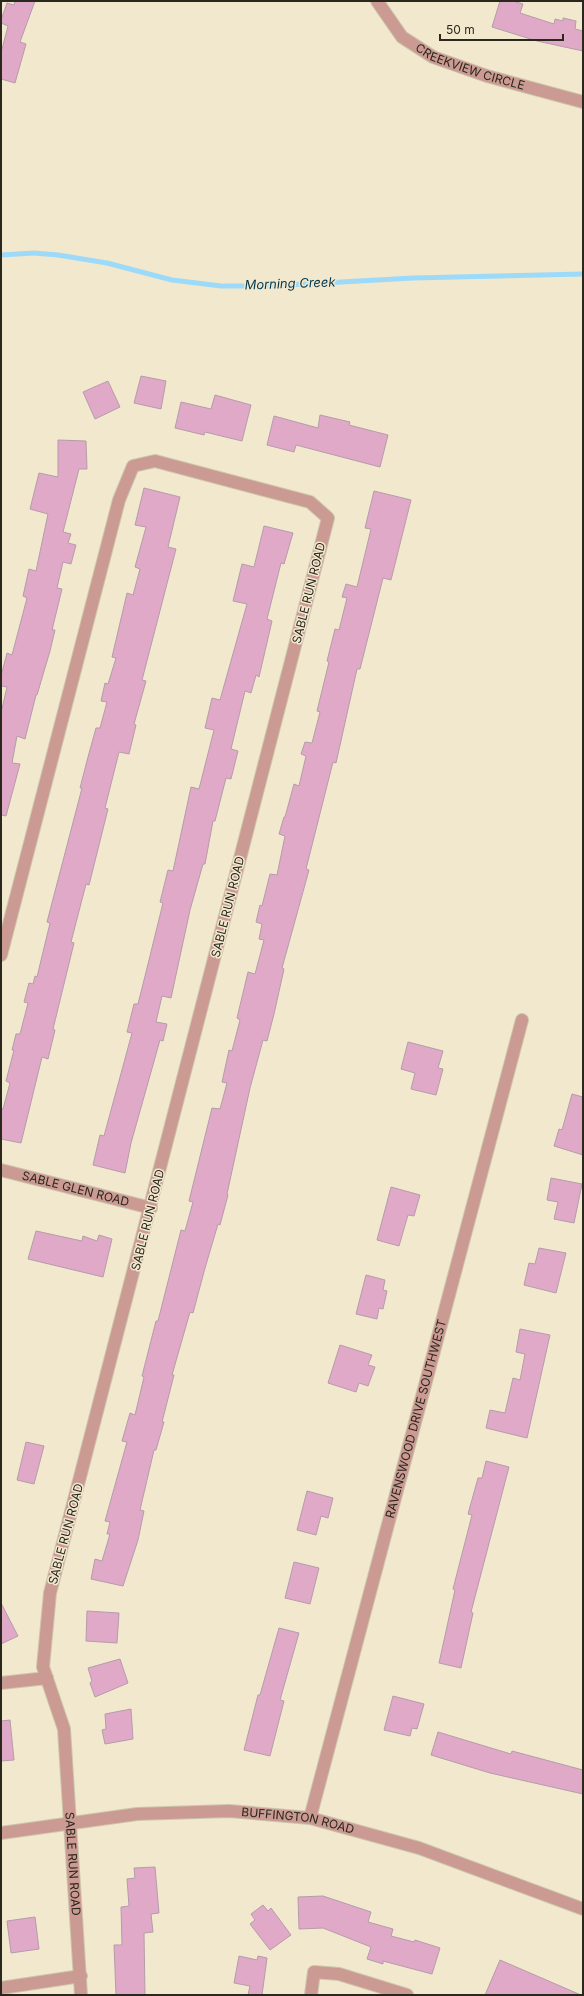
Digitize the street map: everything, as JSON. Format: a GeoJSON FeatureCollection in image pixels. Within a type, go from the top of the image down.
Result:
{"type":"FeatureCollection","features":[{"type":"Feature","properties":{"kind":"street","name":"CREEKVIEW CIRCLE"},"geometry":{"type":"LineString","coordinates":[[377,1],[402,36],[433,57],[487,76],[583,102]]}},
{"type":"Feature","properties":{"kind":"street","name":"SABLE RUN ROAD"},"geometry":{"type":"LineString","coordinates":[[1,955],[119,500],[133,466],[155,461],[310,502],[328,518],[151,1208],[50,1593],[44,1667],[64,1729],[81,1976],[81,1995]]}},
{"type":"Feature","properties":{"kind":"street","name":"RAVENSWOOD DRIVE SOUTHWEST"},"geometry":{"type":"LineString","coordinates":[[310,1818],[522,1020]]}},
{"type":"Feature","properties":{"kind":"street","name":"SABLE GLEN ROAD"},"geometry":{"type":"LineString","coordinates":[[1,1170],[151,1208]]}},
{"type":"Feature","properties":{"kind":"street"},"geometry":{"type":"LineString","coordinates":[[1,1683],[47,1678]]}},
{"type":"Feature","properties":{"kind":"street","name":"BUFFINGTON ROAD"},"geometry":{"type":"LineString","coordinates":[[1,1832],[137,1814],[229,1811],[310,1818],[419,1848],[510,1880],[583,1909]]}},
{"type":"Feature","properties":{"kind":"street"},"geometry":{"type":"LineString","coordinates":[[311,1995],[314,1972],[339,1974],[407,1995]]}},
{"type":"Feature","properties":{"kind":"street"},"geometry":{"type":"LineString","coordinates":[[1,1988],[81,1976]]}},
{"type":"Feature","properties":{"kind":"building"},"geometry":{"type":"Polygon","coordinates":[[[15,1],[35,1],[20,42],[26,44],[15,83],[1,79],[1,53],[8,26],[1,23],[1,20],[7,3],[14,5],[15,1]]]}},
{"type":"Feature","properties":{"kind":"building"},"geometry":{"type":"Polygon","coordinates":[[[500,1],[513,1],[523,4],[520,13],[554,24],[555,19],[563,21],[563,18],[576,21],[575,29],[583,31],[583,51],[537,41],[492,27],[500,1]]]}},
{"type":"Feature","properties":{"kind":"building"},"geometry":{"type":"Polygon","coordinates":[[[141,376],[166,381],[161,409],[134,403],[141,376]]]}},
{"type":"Feature","properties":{"kind":"building"},"geometry":{"type":"Polygon","coordinates":[[[108,381],[120,407],[95,419],[83,392],[108,381]]]}},
{"type":"Feature","properties":{"kind":"building"},"geometry":{"type":"Polygon","coordinates":[[[215,395],[251,405],[242,441],[205,432],[204,435],[175,428],[181,402],[211,409],[215,395]]]}},
{"type":"Feature","properties":{"kind":"building"},"geometry":{"type":"Polygon","coordinates":[[[320,415],[350,422],[349,425],[388,435],[380,467],[296,445],[294,452],[267,445],[274,416],[318,428],[320,415]]]}},
{"type":"Feature","properties":{"kind":"building"},"geometry":{"type":"Polygon","coordinates":[[[58,440],[86,441],[87,469],[79,469],[63,532],[71,534],[68,543],[76,545],[71,564],[63,562],[57,588],[62,589],[52,630],[55,630],[25,739],[17,736],[12,763],[20,764],[6,816],[1,815],[1,713],[7,687],[1,686],[1,676],[7,653],[12,655],[27,598],[23,596],[29,569],[36,571],[48,514],[30,509],[39,473],[58,477],[58,440]]]}},
{"type":"Feature","properties":{"kind":"building"},"geometry":{"type":"Polygon","coordinates":[[[144,488],[180,497],[168,547],[176,549],[142,680],[146,681],[134,724],[136,725],[129,754],[119,752],[105,808],[108,809],[89,885],[86,884],[71,942],[74,943],[53,1029],[55,1030],[48,1059],[42,1057],[21,1143],[1,1139],[1,1109],[3,1109],[10,1083],[6,1081],[14,1050],[12,1050],[16,1034],[20,1034],[28,1003],[24,1002],[29,983],[33,984],[35,976],[37,977],[50,923],[47,922],[82,788],[80,788],[96,728],[100,728],[107,702],[101,701],[105,683],[108,684],[116,658],[112,657],[127,593],[133,595],[140,569],[135,567],[146,527],[135,525],[144,488]]]}},
{"type":"Feature","properties":{"kind":"building"},"geometry":{"type":"Polygon","coordinates":[[[374,491],[411,500],[391,580],[383,578],[360,669],[357,669],[336,763],[333,762],[306,869],[309,870],[282,968],[284,969],[274,1014],[267,1041],[263,1040],[250,1088],[228,1195],[220,1225],[218,1224],[193,1313],[190,1312],[172,1375],[174,1375],[162,1422],[164,1422],[156,1450],[154,1450],[140,1510],[144,1511],[138,1540],[123,1586],[91,1579],[95,1559],[102,1561],[110,1534],[107,1534],[110,1522],[105,1521],[127,1442],[122,1441],[130,1413],[135,1415],[144,1377],[142,1376],[156,1321],[158,1321],[181,1230],[185,1231],[193,1202],[189,1201],[212,1108],[220,1109],[227,1083],[222,1082],[229,1050],[232,1051],[240,1020],[237,1018],[248,972],[255,974],[264,940],[259,939],[262,924],[256,922],[260,905],[262,906],[270,874],[277,875],[285,836],[279,834],[294,784],[299,786],[306,756],[301,754],[305,742],[312,743],[320,712],[317,711],[329,662],[327,661],[335,629],[339,630],[347,598],[342,597],[346,584],[357,587],[371,529],[365,528],[374,491]]]}},
{"type":"Feature","properties":{"kind":"building"},"geometry":{"type":"Polygon","coordinates":[[[264,526],[293,533],[284,564],[281,563],[267,619],[272,621],[259,677],[256,675],[251,693],[245,691],[231,749],[238,751],[231,779],[226,778],[215,821],[213,821],[205,864],[203,864],[190,910],[171,998],[162,996],[156,1022],[167,1024],[163,1041],[160,1040],[131,1143],[125,1173],[93,1165],[100,1135],[104,1136],[132,1033],[127,1032],[134,1004],[138,1004],[163,903],[160,902],[168,870],[173,871],[191,787],[199,789],[214,730],[205,728],[212,698],[220,700],[247,604],[233,601],[242,564],[254,567],[264,526]]]}},
{"type":"Feature","properties":{"kind":"building"},"geometry":{"type":"Polygon","coordinates":[[[408,1042],[443,1051],[438,1068],[443,1069],[436,1095],[411,1089],[415,1073],[401,1069],[408,1042]]]}},
{"type":"Feature","properties":{"kind":"building"},"geometry":{"type":"Polygon","coordinates":[[[572,1094],[583,1097],[583,1155],[554,1146],[559,1129],[562,1130],[572,1094]]]}},
{"type":"Feature","properties":{"kind":"building"},"geometry":{"type":"Polygon","coordinates":[[[551,1178],[582,1184],[574,1223],[554,1219],[558,1202],[547,1200],[551,1178]]]}},
{"type":"Feature","properties":{"kind":"building"},"geometry":{"type":"Polygon","coordinates":[[[391,1187],[420,1195],[414,1216],[408,1215],[399,1246],[377,1240],[391,1187]]]}},
{"type":"Feature","properties":{"kind":"building"},"geometry":{"type":"Polygon","coordinates":[[[36,1231],[82,1241],[83,1236],[97,1241],[99,1235],[112,1239],[103,1277],[28,1259],[36,1231]]]}},
{"type":"Feature","properties":{"kind":"building"},"geometry":{"type":"Polygon","coordinates":[[[539,1248],[566,1253],[556,1293],[524,1285],[529,1263],[535,1264],[539,1248]]]}},
{"type":"Feature","properties":{"kind":"building"},"geometry":{"type":"Polygon","coordinates":[[[366,1275],[385,1280],[383,1290],[387,1291],[383,1309],[379,1308],[377,1319],[356,1314],[366,1275]]]}},
{"type":"Feature","properties":{"kind":"building"},"geometry":{"type":"Polygon","coordinates":[[[520,1329],[550,1335],[527,1438],[486,1428],[490,1410],[505,1413],[513,1378],[520,1380],[525,1354],[516,1352],[520,1329]]]}},
{"type":"Feature","properties":{"kind":"building"},"geometry":{"type":"Polygon","coordinates":[[[340,1345],[372,1355],[368,1365],[375,1367],[368,1386],[359,1383],[356,1392],[328,1383],[340,1345]]]}},
{"type":"Feature","properties":{"kind":"building"},"geometry":{"type":"Polygon","coordinates":[[[26,1442],[44,1446],[34,1484],[17,1480],[26,1442]]]}},
{"type":"Feature","properties":{"kind":"building"},"geometry":{"type":"Polygon","coordinates":[[[486,1461],[509,1467],[471,1612],[473,1613],[461,1668],[439,1663],[455,1590],[453,1589],[472,1515],[468,1514],[478,1478],[482,1478],[486,1461]]]}},
{"type":"Feature","properties":{"kind":"building"},"geometry":{"type":"Polygon","coordinates":[[[307,1491],[333,1498],[328,1518],[321,1516],[316,1535],[297,1530],[307,1491]]]}},
{"type":"Feature","properties":{"kind":"building"},"geometry":{"type":"Polygon","coordinates":[[[294,1562],[319,1568],[310,1604],[285,1598],[294,1562]]]}},
{"type":"Feature","properties":{"kind":"building"},"geometry":{"type":"Polygon","coordinates":[[[1,1603],[18,1636],[1,1644],[1,1603]]]}},
{"type":"Feature","properties":{"kind":"building"},"geometry":{"type":"Polygon","coordinates":[[[87,1611],[119,1613],[117,1643],[86,1641],[87,1611]]]}},
{"type":"Feature","properties":{"kind":"building"},"geometry":{"type":"Polygon","coordinates":[[[279,1628],[299,1633],[280,1700],[284,1701],[270,1756],[244,1750],[258,1695],[260,1695],[279,1628]]]}},
{"type":"Feature","properties":{"kind":"building"},"geometry":{"type":"Polygon","coordinates":[[[120,1659],[128,1683],[95,1697],[90,1683],[92,1681],[88,1668],[120,1659]]]}},
{"type":"Feature","properties":{"kind":"building"},"geometry":{"type":"Polygon","coordinates":[[[393,1696],[424,1704],[417,1729],[412,1728],[410,1736],[384,1730],[393,1696]]]}},
{"type":"Feature","properties":{"kind":"building"},"geometry":{"type":"Polygon","coordinates":[[[131,1709],[133,1739],[105,1744],[102,1730],[106,1729],[105,1714],[131,1709]]]}},
{"type":"Feature","properties":{"kind":"building"},"geometry":{"type":"Polygon","coordinates":[[[10,1720],[14,1760],[1,1761],[1,1721],[10,1720]]]}},
{"type":"Feature","properties":{"kind":"building"},"geometry":{"type":"Polygon","coordinates":[[[438,1732],[511,1754],[512,1751],[583,1770],[583,1794],[490,1773],[431,1755],[438,1732]]]}},
{"type":"Feature","properties":{"kind":"building"},"geometry":{"type":"Polygon","coordinates":[[[155,1867],[159,1913],[151,1914],[153,1932],[144,1933],[145,1995],[116,1995],[114,1945],[122,1945],[121,1907],[129,1906],[127,1879],[135,1878],[134,1868],[155,1867]]]}},
{"type":"Feature","properties":{"kind":"building"},"geometry":{"type":"Polygon","coordinates":[[[323,1896],[371,1912],[368,1922],[393,1929],[391,1936],[414,1942],[415,1940],[440,1948],[432,1974],[383,1961],[383,1964],[367,1959],[371,1947],[323,1928],[299,1929],[298,1897],[323,1896]]]}},
{"type":"Feature","properties":{"kind":"building"},"geometry":{"type":"Polygon","coordinates":[[[263,1905],[268,1911],[271,1908],[291,1935],[270,1950],[250,1924],[255,1920],[251,1914],[263,1905]]]}},
{"type":"Feature","properties":{"kind":"building"},"geometry":{"type":"Polygon","coordinates":[[[35,1917],[39,1949],[11,1953],[7,1921],[35,1917]]]}},
{"type":"Feature","properties":{"kind":"building"},"geometry":{"type":"Polygon","coordinates":[[[239,1956],[257,1960],[258,1956],[267,1958],[262,1995],[248,1995],[250,1986],[234,1983],[239,1956]]]}},
{"type":"Feature","properties":{"kind":"building"},"geometry":{"type":"Polygon","coordinates":[[[500,1960],[581,1995],[485,1995],[500,1960]]]}},
{"type":"Feature","properties":{"kind":"waterway","name":"Morning Creek"},"geometry":{"type":"LineString","coordinates":[[1,255],[34,253],[58,255],[107,263],[172,280],[221,286],[270,286],[413,278],[583,274]]}}]}
